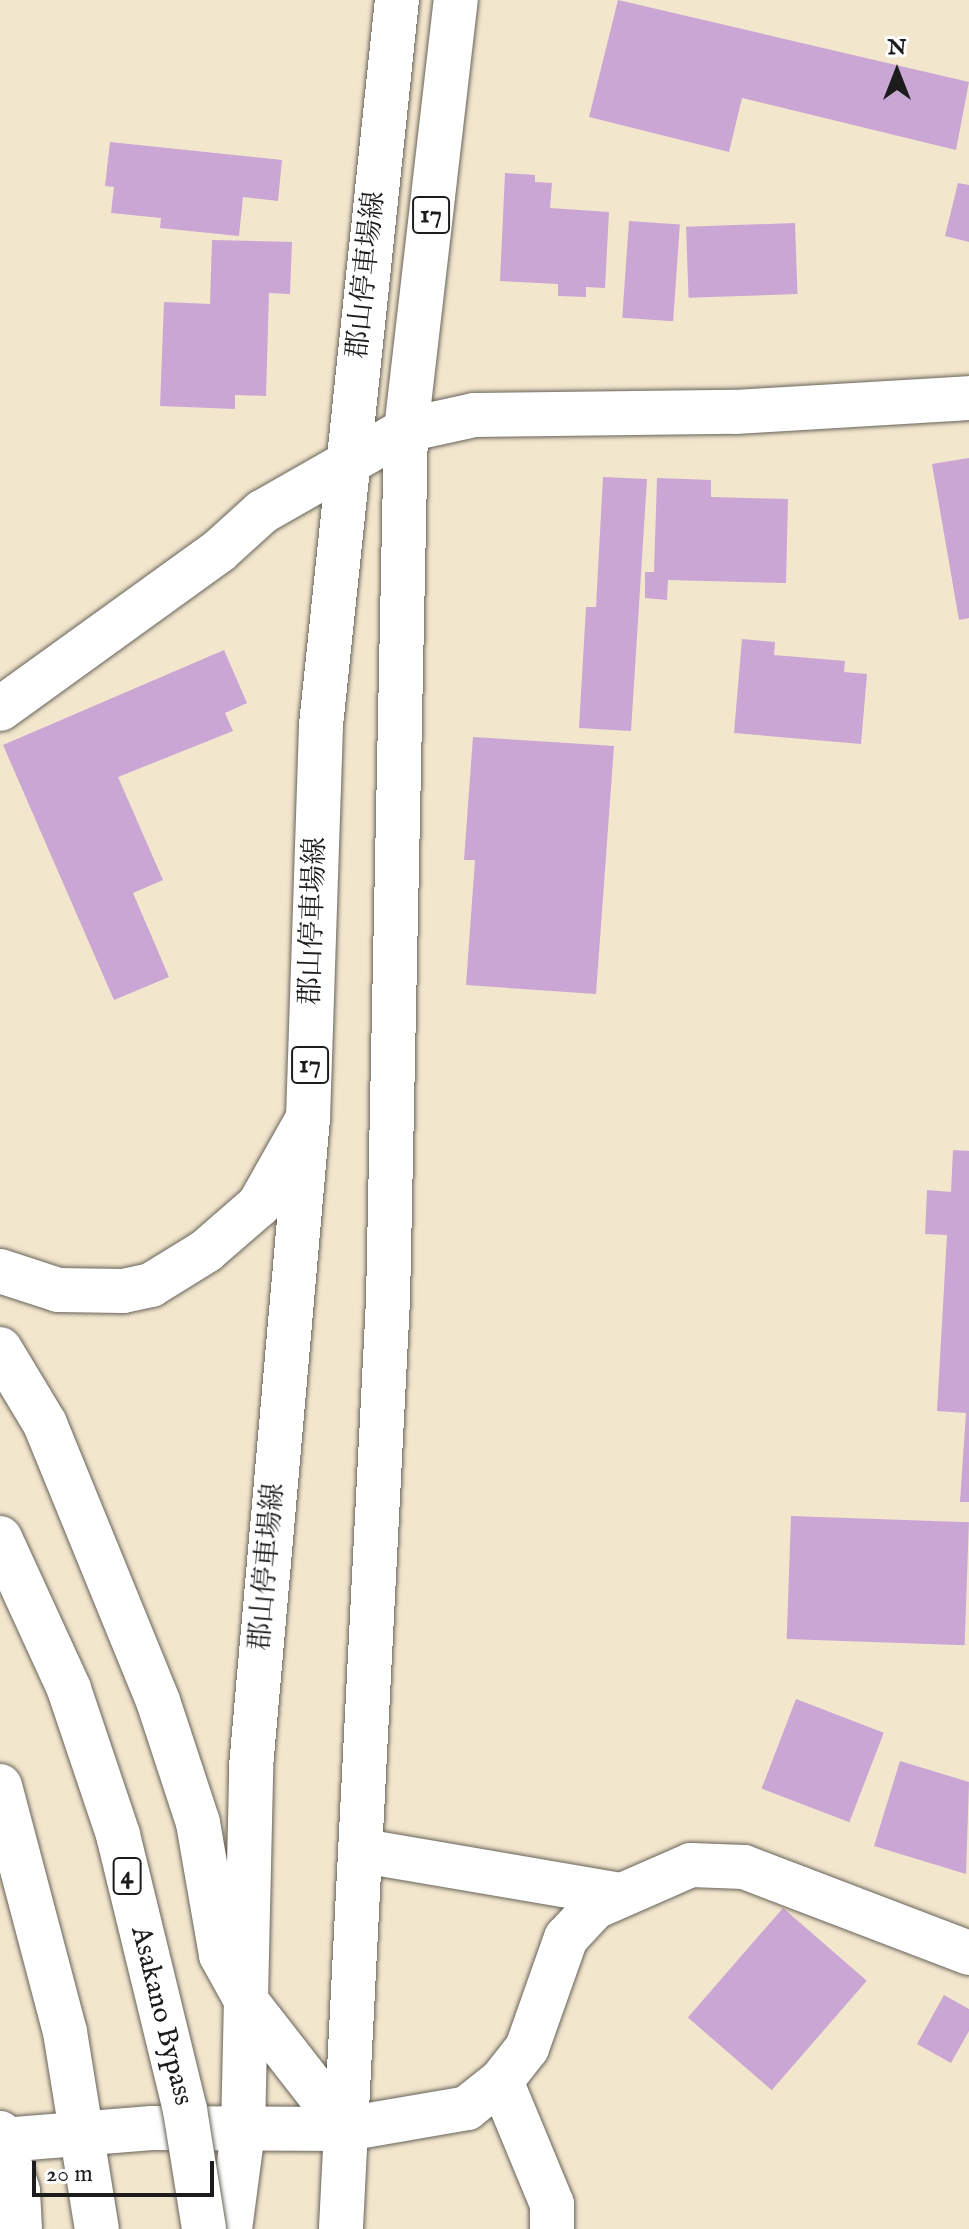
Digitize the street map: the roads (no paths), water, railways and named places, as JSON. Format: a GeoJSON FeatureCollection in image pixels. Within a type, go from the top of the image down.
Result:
{"type":"FeatureCollection","features":[{"type":"Feature","properties":{"kind":"main road","name":"郡山停車場線"},"geometry":{"type":"LineString","coordinates":[[230,2229],[243,2131],[251,1767],[308,1118],[321,725],[346,462],[397,0]]}},
{"type":"Feature","properties":{"kind":"main road","name":"郡山停車場線"},"geometry":{"type":"LineString","coordinates":[[341,2229],[363,1851],[388,1301],[406,430],[456,0]]}},
{"type":"Feature","properties":{"kind":"main road"},"geometry":{"type":"LineString","coordinates":[[0,709],[219,551],[262,512],[406,430],[474,415],[735,412],[969,398]]}},
{"type":"Feature","properties":{"kind":"main road"},"geometry":{"type":"LineString","coordinates":[[0,1271],[58,1290],[123,1291],[151,1285],[206,1251],[259,1205],[308,1118]]}},
{"type":"Feature","properties":{"kind":"main road"},"geometry":{"type":"LineString","coordinates":[[0,1349],[45,1424],[158,1701],[198,1823],[221,1955],[247,2002],[346,2129]]}},
{"type":"Feature","properties":{"kind":"main road","name":"Asakano Bypass"},"geometry":{"type":"LineString","coordinates":[[0,1538],[69,1689],[118,1835],[185,2110],[204,2229]]}},
{"type":"Feature","properties":{"kind":"main road"},"geometry":{"type":"LineString","coordinates":[[0,1786],[65,2032],[97,2229]]}},
{"type":"Feature","properties":{"kind":"main road"},"geometry":{"type":"LineString","coordinates":[[363,1851],[620,1895]]}},
{"type":"Feature","properties":{"kind":"main road"},"geometry":{"type":"LineString","coordinates":[[20,2229],[18,2191],[1,2137],[82,2135],[152,2128],[243,2131],[346,2129],[467,2108],[501,2081],[527,2048],[566,1938],[595,1907],[691,1865],[744,1867],[969,1953]]}},
{"type":"Feature","properties":{"kind":"main road"},"geometry":{"type":"LineString","coordinates":[[501,2081],[552,2204],[552,2229]]}}]}
